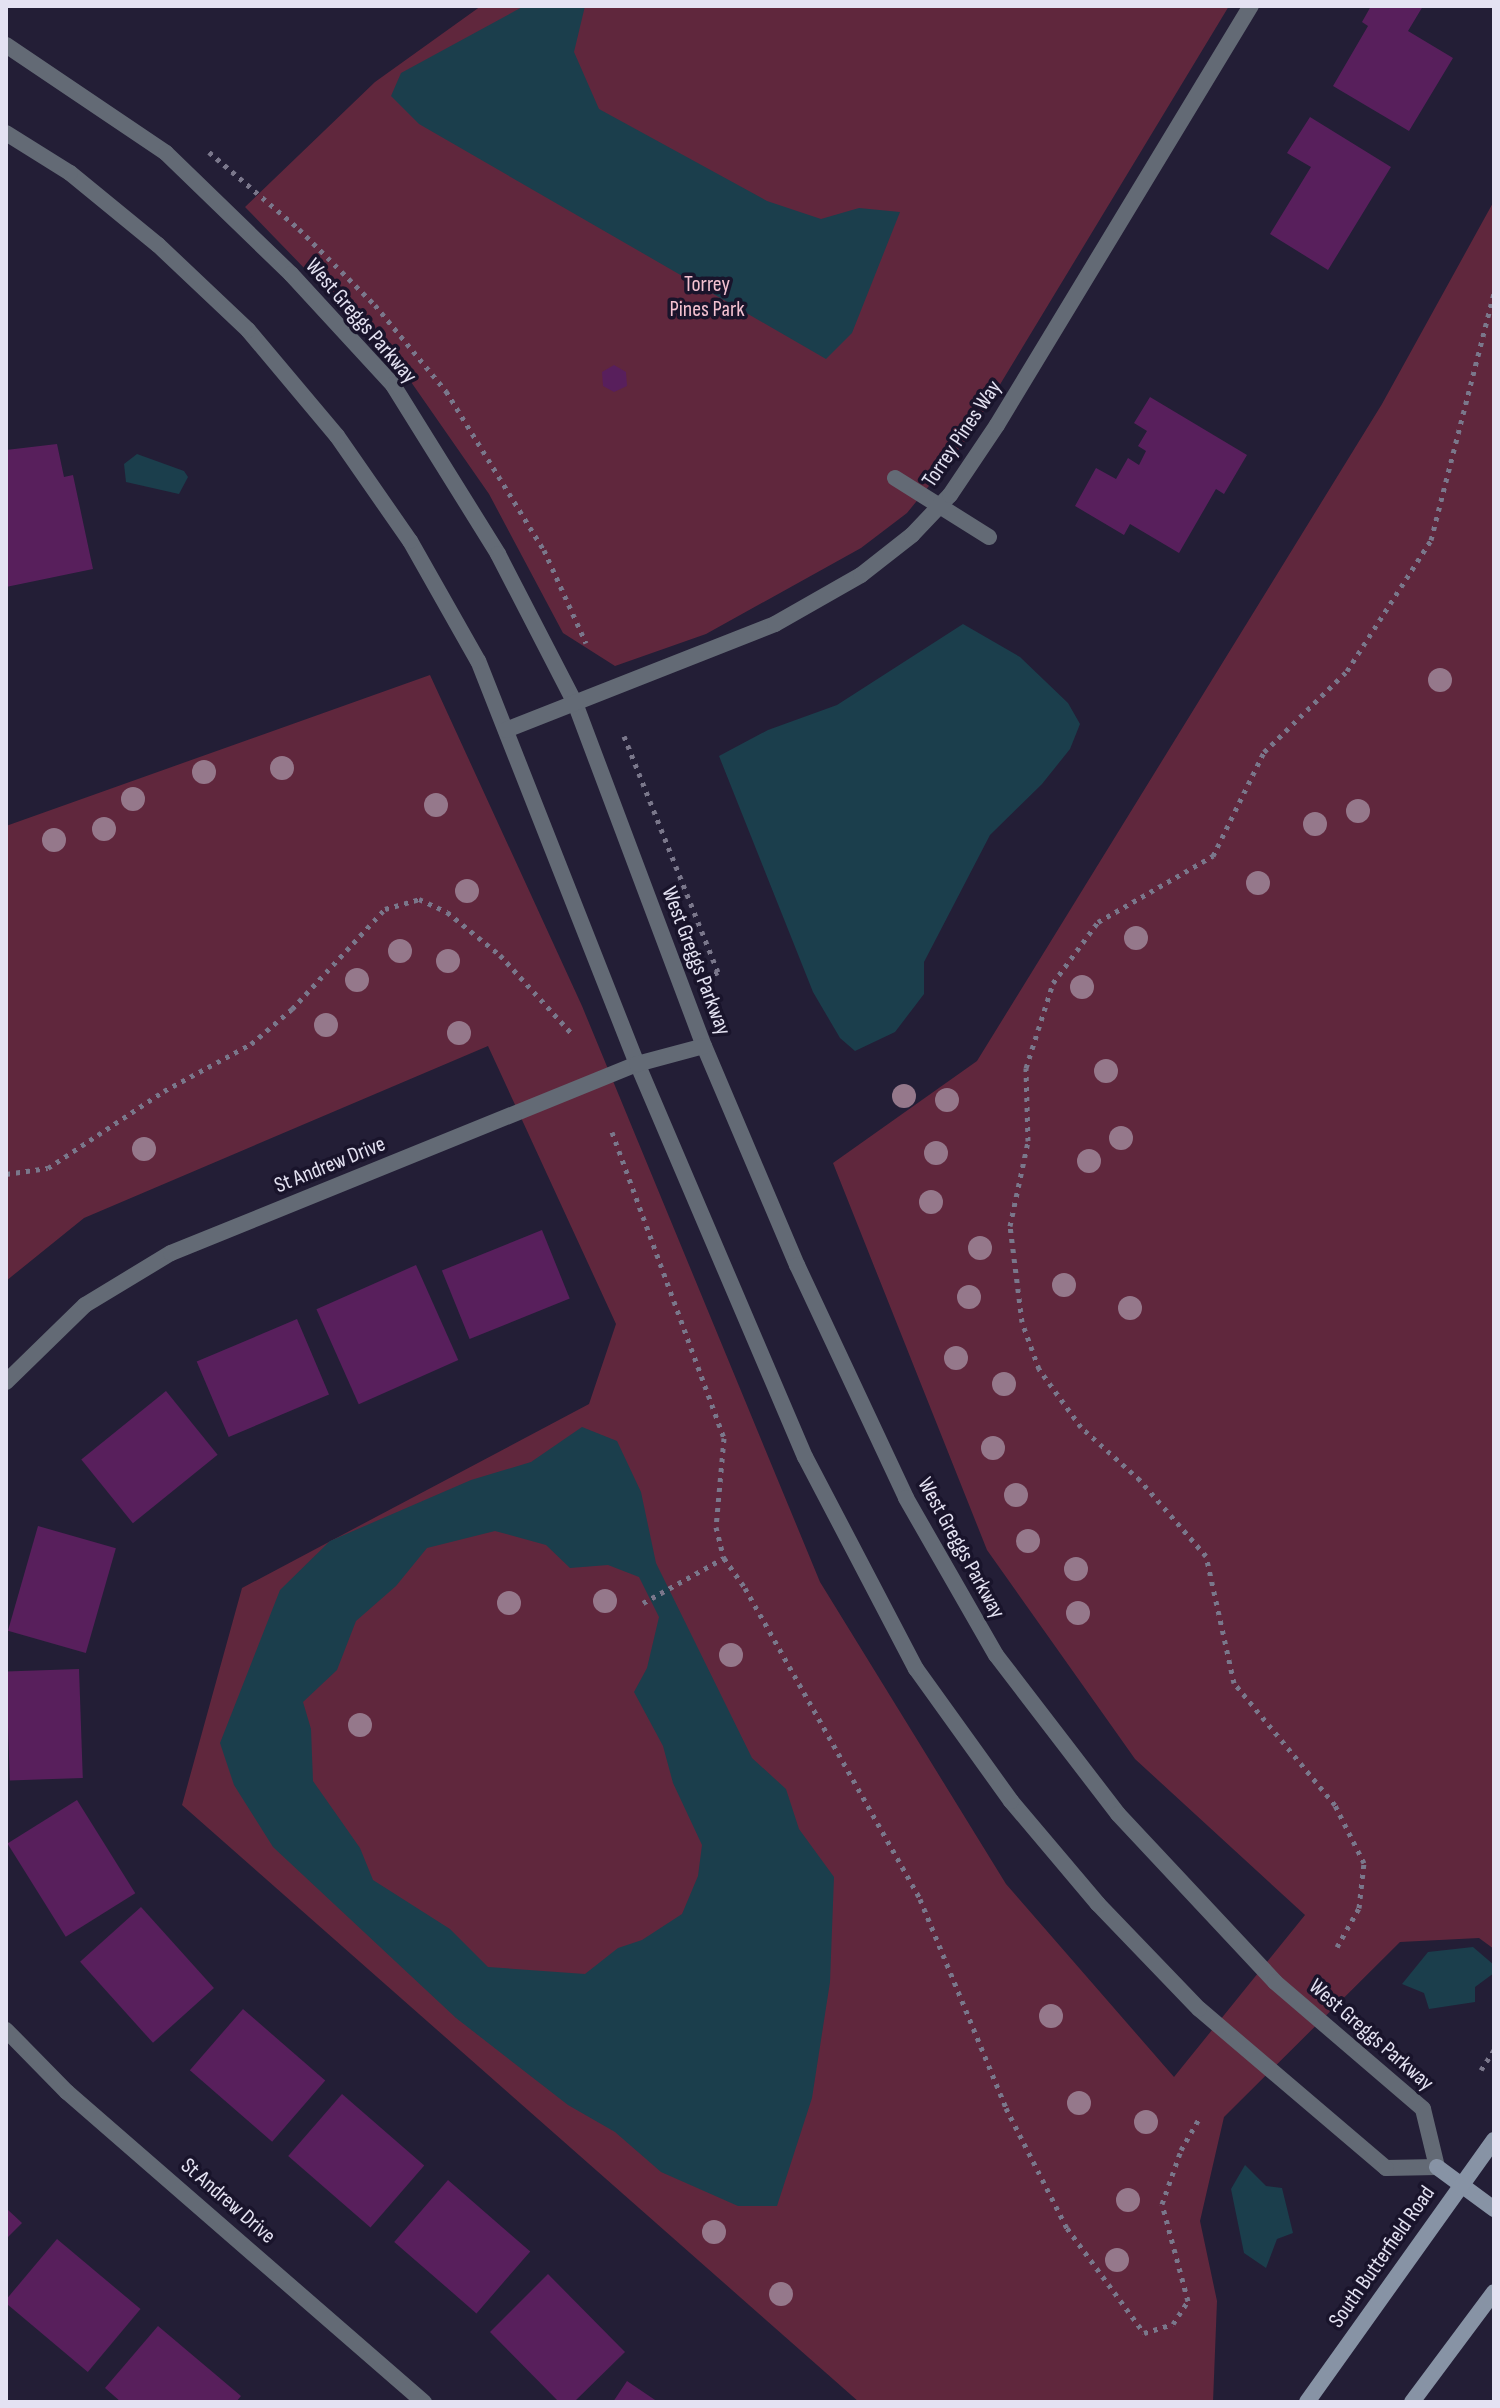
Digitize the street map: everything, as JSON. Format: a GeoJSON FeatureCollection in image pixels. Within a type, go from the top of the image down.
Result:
{"type":"FeatureCollection","features":[{"type":"Feature","properties":{"kind":"main road","name":"South Butterfield Road"},"geometry":{"type":"LineString","coordinates":[[1307,2402],[1494,2140]]}},
{"type":"Feature","properties":{"kind":"main road"},"geometry":{"type":"LineString","coordinates":[[1437,2167],[1494,2209]]}},
{"type":"Feature","properties":{"kind":"main road"},"geometry":{"type":"LineString","coordinates":[[1412,2402],[1494,2292]]}},
{"type":"Feature","properties":{"kind":"street","name":"Torrey Pines Way"},"geometry":{"type":"LineString","coordinates":[[506,730],[775,624],[861,575],[942,504],[997,425],[1251,6]]}},
{"type":"Feature","properties":{"kind":"street","name":"West Greggs Parkway"},"geometry":{"type":"LineString","coordinates":[[6,45],[166,153],[291,274],[393,385],[498,554],[575,703],[704,1046],[797,1265],[906,1498],[996,1655],[1118,1814],[1275,1982],[1423,2109],[1437,2167]]}},
{"type":"Feature","properties":{"kind":"street"},"geometry":{"type":"LineString","coordinates":[[6,133],[70,173],[158,245],[248,330],[337,436],[410,541],[478,661],[637,1064],[805,1457],[916,1669],[1011,1801],[1119,1925],[1279,2082],[1386,2168],[1437,2167]]}},
{"type":"Feature","properties":{"kind":"street"},"geometry":{"type":"LineString","coordinates":[[895,478],[942,504],[989,537]]}},
{"type":"Feature","properties":{"kind":"street","name":"St Andrew Drive"},"geometry":{"type":"LineString","coordinates":[[6,1382],[85,1305],[171,1253],[637,1064],[704,1046]]}},
{"type":"Feature","properties":{"kind":"street","name":"St Andrew Drive"},"geometry":{"type":"LineString","coordinates":[[6,2030],[67,2092],[424,2402]]}},
{"type":"Feature","properties":{"kind":"path"},"geometry":{"type":"LineString","coordinates":[[1337,1947],[1359,1908],[1364,1863],[1335,1805],[1234,1683],[1206,1556],[1140,1480],[1081,1427],[1039,1369],[1022,1322],[1010,1226],[1028,1141],[1026,1068],[1053,983],[1098,922],[1213,856],[1264,752],[1356,658],[1431,540],[1494,292]]}},
{"type":"Feature","properties":{"kind":"path"},"geometry":{"type":"LineString","coordinates":[[624,736],[718,972],[702,980]]}},
{"type":"Feature","properties":{"kind":"path"},"geometry":{"type":"LineString","coordinates":[[6,1174],[48,1168],[164,1091],[251,1044],[292,1009],[385,909],[419,899],[447,912],[500,955],[573,1035]]}},
{"type":"Feature","properties":{"kind":"path"},"geometry":{"type":"LineString","coordinates":[[612,1132],[724,1438],[716,1527],[724,1558],[920,1899],[1006,2108],[1067,2228],[1144,2333],[1173,2324],[1188,2301],[1162,2204],[1181,2150],[1201,2116]]}},
{"type":"Feature","properties":{"kind":"path"},"geometry":{"type":"LineString","coordinates":[[643,1603],[724,1558]]}},
{"type":"Feature","properties":{"kind":"path"},"geometry":{"type":"LineString","coordinates":[[1481,2070],[1494,2050]]}},
{"type":"Feature","properties":{"kind":"green space","name":"Torrey Pines Park"},"geometry":{"type":"Polygon","coordinates":[[[481,6],[1229,6],[967,439],[907,513],[861,548],[706,634],[615,666],[563,633],[489,494],[402,369],[245,207],[375,82],[481,6]]]}},
{"type":"Feature","properties":{"kind":"green space"},"geometry":{"type":"Polygon","coordinates":[[[1494,201],[1494,1949],[1479,1938],[1400,1942],[1224,2117],[1200,2221],[1217,2301],[1213,2402],[859,2402],[182,1805],[242,1588],[589,1404],[616,1324],[488,1046],[84,1218],[6,1281],[6,826],[430,675],[582,1006],[820,1582],[1006,1884],[1174,2077],[1305,1915],[1135,1759],[987,1550],[833,1163],[977,1061],[1382,404],[1494,201]]]}},
{"type":"Feature","properties":{"kind":"water"},"geometry":{"type":"Polygon","coordinates":[[[524,6],[585,6],[574,52],[599,109],[767,201],[821,219],[859,208],[900,212],[852,333],[826,359],[419,124],[391,96],[401,73],[524,6]]]}},
{"type":"Feature","properties":{"kind":"water"},"geometry":{"type":"Polygon","coordinates":[[[137,454],[184,471],[188,477],[179,494],[126,482],[124,464],[137,454]]]}},
{"type":"Feature","properties":{"kind":"water"},"geometry":{"type":"Polygon","coordinates":[[[963,624],[1020,657],[1068,703],[1080,724],[1070,749],[1042,784],[990,835],[924,962],[924,994],[895,1032],[855,1051],[840,1038],[813,992],[719,756],[768,730],[837,705],[963,624]]]}},
{"type":"Feature","properties":{"kind":"water"},"geometry":{"type":"Polygon","coordinates":[[[582,1427],[617,1441],[641,1492],[656,1563],[752,1758],[786,1789],[799,1829],[834,1877],[830,1982],[812,2098],[777,2206],[738,2206],[661,2172],[615,2132],[568,2105],[456,2018],[273,1847],[234,1785],[220,1743],[280,1590],[330,1541],[471,1480],[531,1462],[582,1427]],[[495,1531],[427,1548],[396,1586],[356,1621],[337,1670],[303,1702],[311,1729],[313,1781],[360,1848],[373,1880],[450,1929],[488,1967],[585,1974],[618,1948],[642,1940],[682,1914],[698,1876],[702,1845],[673,1783],[663,1746],[634,1692],[647,1668],[659,1617],[639,1577],[608,1565],[570,1568],[546,1545],[495,1531]]]}},
{"type":"Feature","properties":{"kind":"water"},"geometry":{"type":"Polygon","coordinates":[[[1473,1947],[1494,1965],[1494,1973],[1475,1987],[1475,2002],[1429,2009],[1424,1993],[1402,1984],[1428,1952],[1473,1947]]]}},
{"type":"Feature","properties":{"kind":"water"},"geometry":{"type":"Polygon","coordinates":[[[1245,2165],[1266,2186],[1282,2188],[1293,2233],[1277,2239],[1266,2268],[1244,2253],[1231,2189],[1245,2165]]]}},
{"type":"Feature","properties":{"kind":"building"},"geometry":{"type":"Polygon","coordinates":[[[1371,6],[1423,6],[1408,31],[1453,58],[1409,131],[1333,86],[1368,26],[1362,22],[1371,6]]]}},
{"type":"Feature","properties":{"kind":"building"},"geometry":{"type":"Polygon","coordinates":[[[1310,117],[1391,167],[1328,270],[1270,234],[1311,167],[1287,153],[1310,117]]]}},
{"type":"Feature","properties":{"kind":"building"},"geometry":{"type":"Polygon","coordinates":[[[614,365],[626,372],[627,386],[614,392],[603,386],[602,372],[614,365]]]}},
{"type":"Feature","properties":{"kind":"building"},"geometry":{"type":"Polygon","coordinates":[[[1150,397],[1247,455],[1224,494],[1216,489],[1179,553],[1130,524],[1124,535],[1075,506],[1096,468],[1116,479],[1128,458],[1139,465],[1146,451],[1138,446],[1147,431],[1134,423],[1150,397]]]}},
{"type":"Feature","properties":{"kind":"building"},"geometry":{"type":"Polygon","coordinates":[[[57,444],[64,477],[73,475],[93,569],[6,587],[6,450],[57,444]]]}},
{"type":"Feature","properties":{"kind":"building"},"geometry":{"type":"Polygon","coordinates":[[[542,1230],[570,1299],[470,1339],[442,1270],[542,1230]]]}},
{"type":"Feature","properties":{"kind":"building"},"geometry":{"type":"Polygon","coordinates":[[[416,1265],[458,1360],[359,1404],[316,1309],[416,1265]]]}},
{"type":"Feature","properties":{"kind":"building"},"geometry":{"type":"Polygon","coordinates":[[[297,1319],[329,1394],[229,1437],[197,1362],[297,1319]]]}},
{"type":"Feature","properties":{"kind":"building"},"geometry":{"type":"Polygon","coordinates":[[[166,1391],[218,1455],[133,1523],[81,1460],[166,1391]]]}},
{"type":"Feature","properties":{"kind":"building"},"geometry":{"type":"Polygon","coordinates":[[[38,1526],[116,1548],[86,1653],[8,1631],[38,1526]]]}},
{"type":"Feature","properties":{"kind":"building"},"geometry":{"type":"Polygon","coordinates":[[[79,1669],[83,1778],[10,1780],[6,1672],[79,1669]]]}},
{"type":"Feature","properties":{"kind":"building"},"geometry":{"type":"Polygon","coordinates":[[[77,1800],[135,1893],[66,1937],[7,1843],[77,1800]]]}},
{"type":"Feature","properties":{"kind":"building"},"geometry":{"type":"Polygon","coordinates":[[[141,1907],[214,1988],[153,2043],[80,1962],[141,1907]]]}},
{"type":"Feature","properties":{"kind":"building"},"geometry":{"type":"Polygon","coordinates":[[[243,2009],[325,2081],[272,2142],[190,2070],[243,2009]]]}},
{"type":"Feature","properties":{"kind":"building"},"geometry":{"type":"Polygon","coordinates":[[[342,2094],[424,2166],[370,2227],[288,2156],[342,2094]]]}},
{"type":"Feature","properties":{"kind":"building"},"geometry":{"type":"Polygon","coordinates":[[[448,2180],[530,2252],[476,2313],[394,2242],[448,2180]]]}},
{"type":"Feature","properties":{"kind":"building"},"geometry":{"type":"Polygon","coordinates":[[[6,2208],[22,2223],[6,2239],[6,2208]]]}},
{"type":"Feature","properties":{"kind":"building"},"geometry":{"type":"Polygon","coordinates":[[[57,2239],[140,2309],[88,2372],[6,2303],[57,2239]]]}},
{"type":"Feature","properties":{"kind":"building"},"geometry":{"type":"Polygon","coordinates":[[[548,2274],[625,2352],[574,2402],[559,2402],[490,2332],[548,2274]]]}},
{"type":"Feature","properties":{"kind":"building"},"geometry":{"type":"Polygon","coordinates":[[[158,2326],[241,2396],[236,2402],[121,2402],[105,2388],[158,2326]]]}},
{"type":"Feature","properties":{"kind":"building"},"geometry":{"type":"Polygon","coordinates":[[[627,2381],[658,2402],[613,2402],[627,2381]]]}}]}
